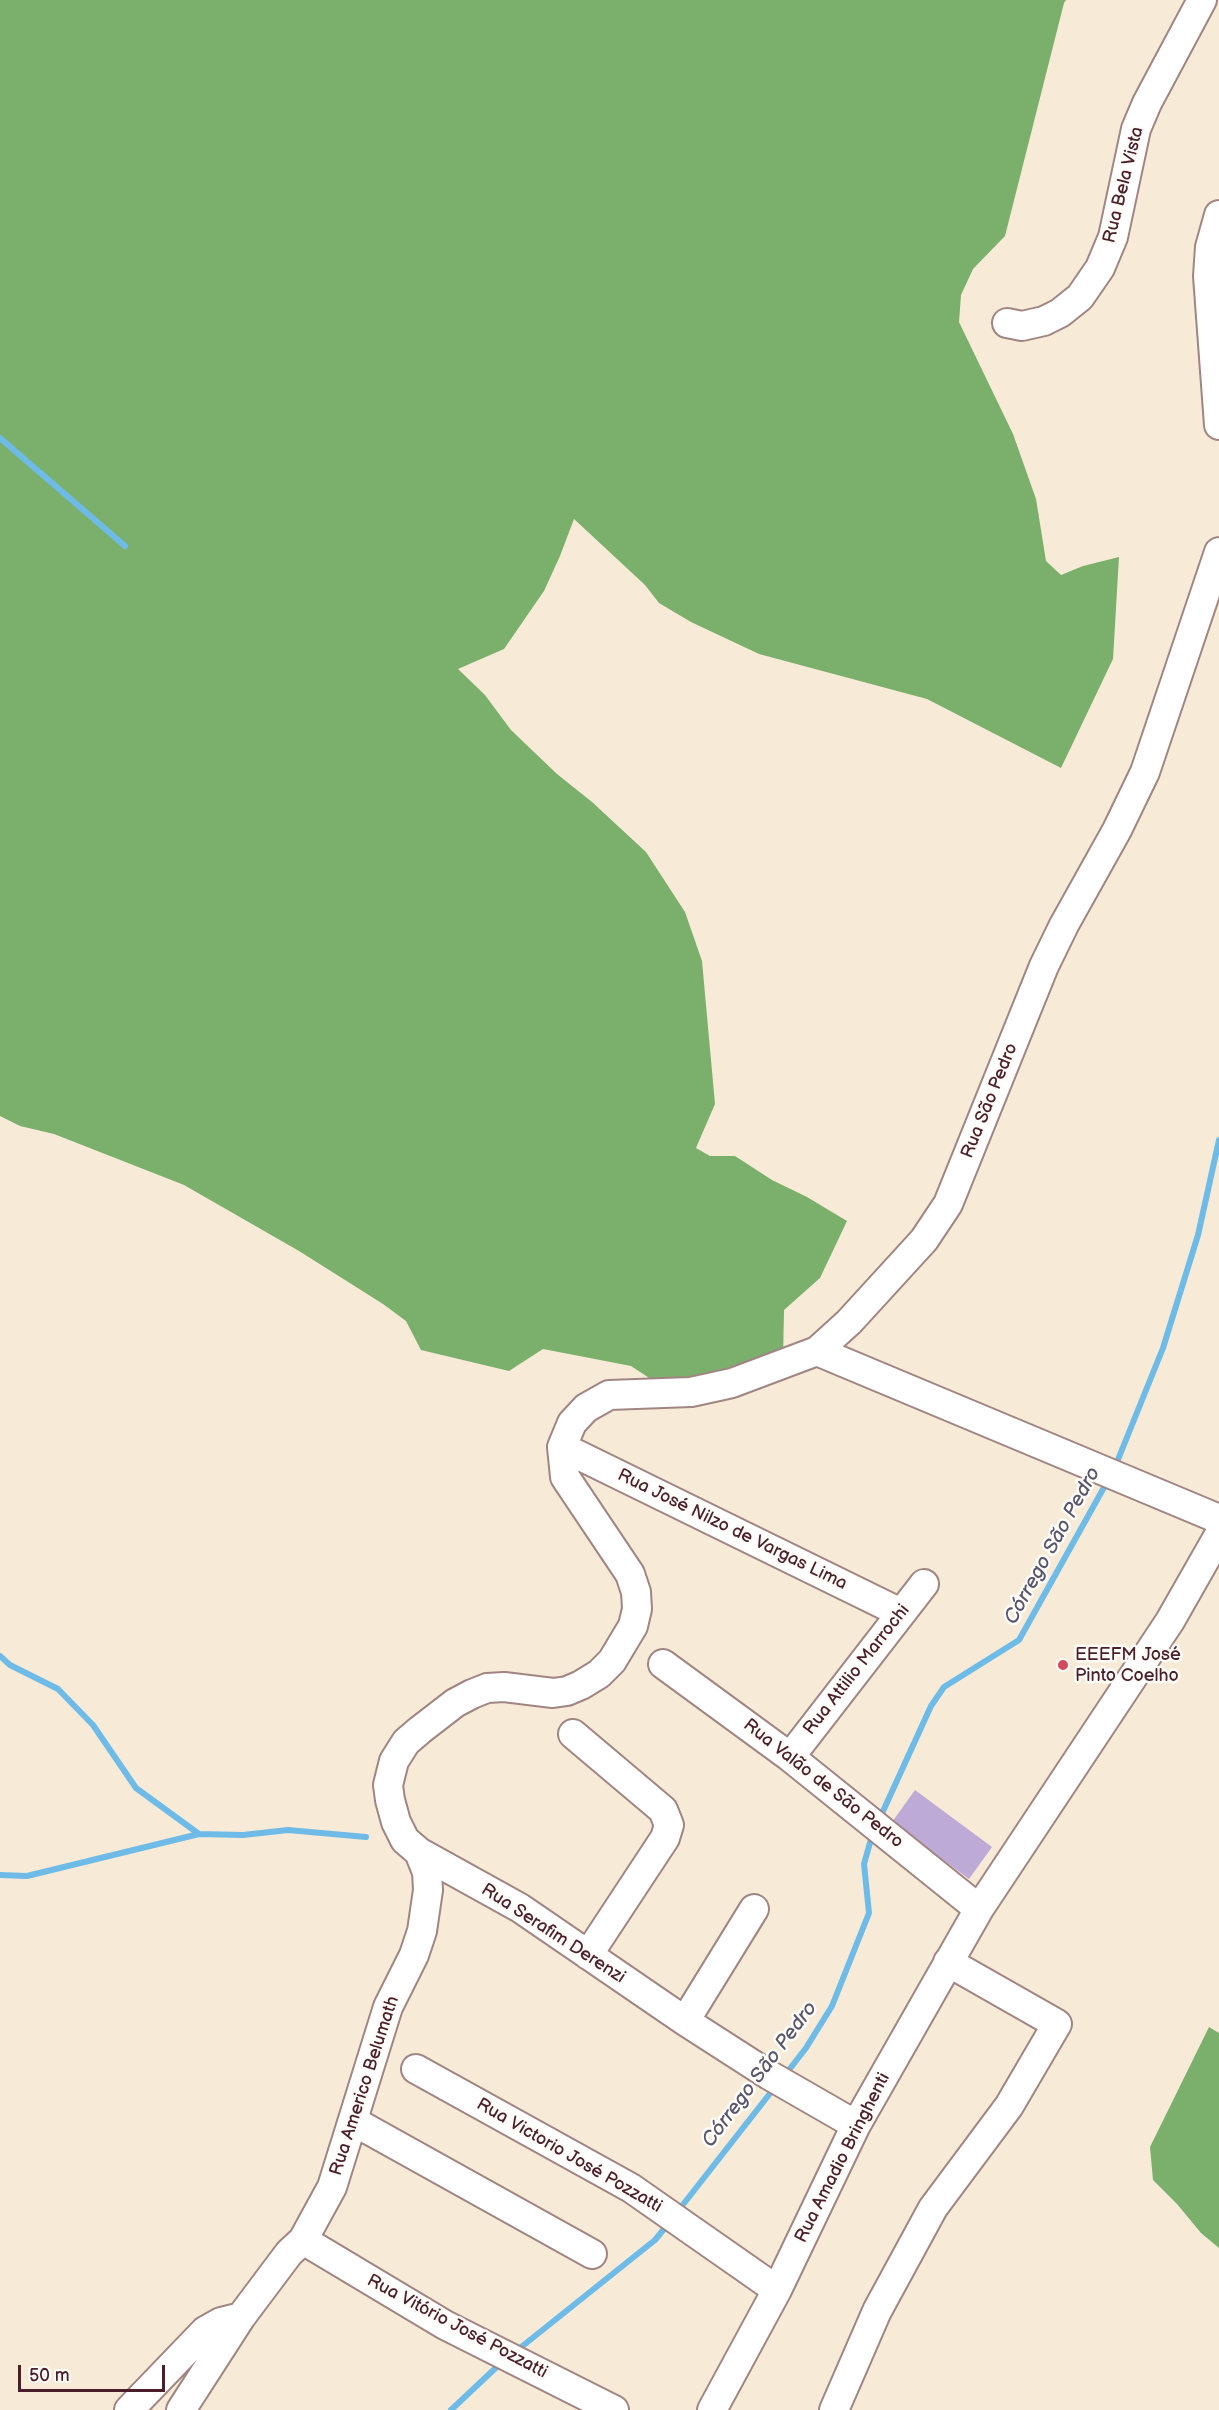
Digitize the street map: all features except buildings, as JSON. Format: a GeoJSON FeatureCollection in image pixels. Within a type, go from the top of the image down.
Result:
{"type":"FeatureCollection","features":[{"type":"Feature","properties":{"kind":"street","name":"Rua Bela Vista"},"geometry":{"type":"LineString","coordinates":[[1007,323],[1022,326],[1060,313],[1080,297],[1100,268],[1113,237],[1136,129],[1147,103],[1202,0]]}},
{"type":"Feature","properties":{"kind":"street"},"geometry":{"type":"LineString","coordinates":[[1219,215],[1210,247],[1208,276],[1219,425]]}},
{"type":"Feature","properties":{"kind":"street","name":"Rua São Pedro"},"geometry":{"type":"LineString","coordinates":[[562,1447],[566,1434],[578,1415],[609,1395],[691,1392],[732,1383],[817,1351],[849,1322],[924,1240],[948,1204],[1044,966],[1117,830],[1145,772],[1219,552]]}},
{"type":"Feature","properties":{"kind":"street"},"geometry":{"type":"LineString","coordinates":[[817,1351],[1219,1520]]}},
{"type":"Feature","properties":{"kind":"street","name":"Rua José Nilzo de Vargas Lima"},"geometry":{"type":"LineString","coordinates":[[562,1447],[902,1613]]}},
{"type":"Feature","properties":{"kind":"street","name":"Rua Americo Belumath"},"geometry":{"type":"LineString","coordinates":[[181,2410],[241,2317],[289,2253],[303,2240],[332,2187],[388,2007],[414,1955],[422,1932],[428,1890],[427,1872],[419,1852],[405,1839],[396,1822],[388,1785],[390,1773],[406,1742],[455,1703],[487,1688],[504,1687],[553,1693],[582,1685],[599,1674],[612,1661],[633,1626],[637,1609],[636,1592],[630,1574],[621,1557],[578,1499],[565,1477],[562,1447]]}},
{"type":"Feature","properties":{"kind":"street","name":"Rua Amadio Bringhenti"},"geometry":{"type":"LineString","coordinates":[[712,2410],[777,2290],[856,2125],[948,1962],[979,1909],[1170,1621],[1219,1535]]}},
{"type":"Feature","properties":{"kind":"street","name":"Rua Attilio Marrochi"},"geometry":{"type":"LineString","coordinates":[[790,1757],[924,1584]]}},
{"type":"Feature","properties":{"kind":"street","name":"Rua Valão de São Pedro"},"geometry":{"type":"LineString","coordinates":[[663,1664],[790,1757],[979,1909]]}},
{"type":"Feature","properties":{"kind":"street"},"geometry":{"type":"LineString","coordinates":[[573,1734],[663,1810],[669,1825],[665,1838],[588,1956]]}},
{"type":"Feature","properties":{"kind":"street","name":"Rua Serafim Derenzi"},"geometry":{"type":"LineString","coordinates":[[419,1852],[520,1908],[685,2021],[780,2081],[856,2125]]}},
{"type":"Feature","properties":{"kind":"street"},"geometry":{"type":"LineString","coordinates":[[685,2021],[754,1909]]}},
{"type":"Feature","properties":{"kind":"street"},"geometry":{"type":"LineString","coordinates":[[834,2410],[877,2311],[933,2208],[1009,2106],[1057,2024],[948,1962]]}},
{"type":"Feature","properties":{"kind":"street","name":"Rua Victorio José Pozzatti"},"geometry":{"type":"LineString","coordinates":[[416,2069],[631,2188],[777,2290]]}},
{"type":"Feature","properties":{"kind":"street"},"geometry":{"type":"LineString","coordinates":[[352,2121],[592,2254]]}},
{"type":"Feature","properties":{"kind":"street","name":"Rua Vitório José Pozzatti"},"geometry":{"type":"LineString","coordinates":[[303,2240],[445,2325],[615,2410]]}},
{"type":"Feature","properties":{"kind":"street"},"geometry":{"type":"LineString","coordinates":[[129,2410],[205,2331],[221,2322],[241,2317]]}},
{"type":"Feature","properties":{"kind":"green space"},"geometry":{"type":"Polygon","coordinates":[[[0,0],[1066,0],[1005,236],[973,269],[961,295],[959,322],[1013,434],[1036,499],[1046,561],[1061,575],[1083,566],[1119,557],[1113,659],[1061,768],[927,699],[759,654],[691,622],[659,603],[645,585],[574,519],[544,591],[504,649],[458,669],[485,695],[511,730],[557,774],[592,802],[646,852],[685,912],[702,961],[715,1104],[696,1148],[710,1156],[735,1156],[772,1180],[807,1197],[847,1221],[820,1278],[784,1310],[783,1361],[669,1391],[631,1366],[543,1349],[509,1371],[421,1350],[406,1321],[383,1304],[299,1251],[184,1185],[54,1134],[20,1126],[0,1116],[0,0]]]}},
{"type":"Feature","properties":{"kind":"green space"},"geometry":{"type":"Polygon","coordinates":[[[1209,2027],[1219,2033],[1219,2248],[1201,2233],[1153,2180],[1150,2147],[1209,2027]]]}},
{"type":"Feature","properties":{"kind":"waterway"},"geometry":{"type":"LineString","coordinates":[[0,438],[125,546]]}},
{"type":"Feature","properties":{"kind":"waterway","name":"Córrego São Pedro"},"geometry":{"type":"LineString","coordinates":[[1115,1467],[1163,1348],[1198,1235],[1219,1140]]}},
{"type":"Feature","properties":{"kind":"waterway","name":"Córrego São Pedro"},"geometry":{"type":"LineString","coordinates":[[879,1820],[931,1706],[944,1687],[1019,1640],[1107,1482]]}},
{"type":"Feature","properties":{"kind":"waterway"},"geometry":{"type":"LineString","coordinates":[[0,1656],[10,1665],[58,1689],[93,1725],[136,1788],[199,1834]]}},
{"type":"Feature","properties":{"kind":"waterway"},"geometry":{"type":"LineString","coordinates":[[0,1875],[27,1876],[199,1834],[243,1835],[288,1830],[366,1837]]}},
{"type":"Feature","properties":{"kind":"waterway","name":"Córrego São Pedro"},"geometry":{"type":"LineString","coordinates":[[785,2075],[806,2048],[832,2006],[869,1913],[864,1864],[873,1832]]}},
{"type":"Feature","properties":{"kind":"waterway","name":"Córrego São Pedro"},"geometry":{"type":"LineString","coordinates":[[678,2211],[775,2087]]}},
{"type":"Feature","properties":{"kind":"waterway","name":"Córrego São Pedro"},"geometry":{"type":"LineString","coordinates":[[515,2352],[655,2240],[668,2224]]}},
{"type":"Feature","properties":{"kind":"waterway","name":"Córrego São Pedro"},"geometry":{"type":"LineString","coordinates":[[451,2410],[502,2362]]}},
{"type":"Feature","properties":{"kind":"place","name":"EEEFM José Pinto Coelho"},"geometry":{"type":"Point","coordinates":[1063,1665]}}]}
